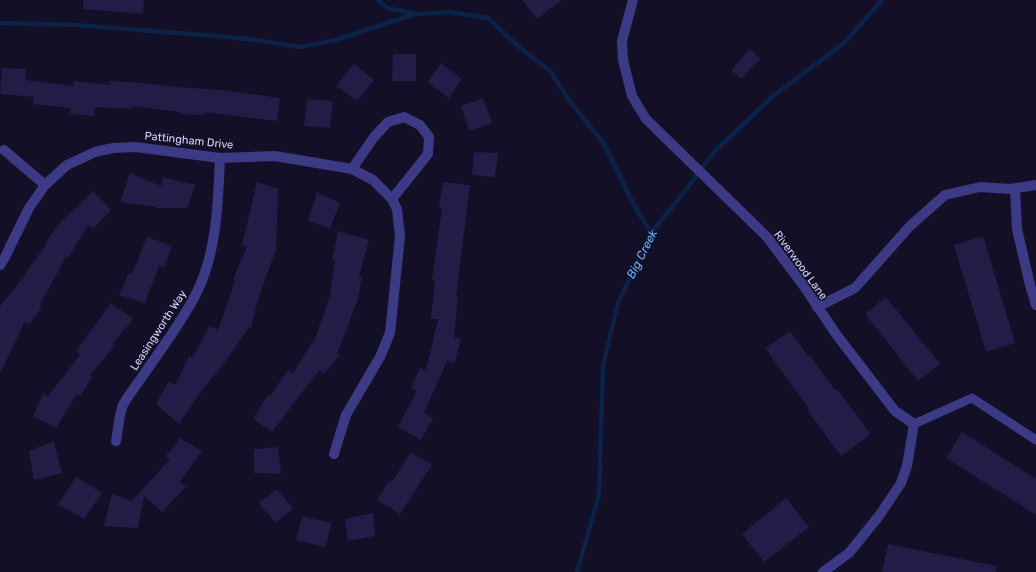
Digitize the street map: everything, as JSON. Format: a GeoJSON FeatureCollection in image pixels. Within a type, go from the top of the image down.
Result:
{"type":"FeatureCollection","features":[{"type":"Feature","properties":{"kind":"street","name":"Riverwood Lane"},"geometry":{"type":"LineString","coordinates":[[633,0],[622,41],[623,60],[632,96],[646,118],[767,237],[803,285],[817,307],[895,411],[914,424]]}},
{"type":"Feature","properties":{"kind":"street"},"geometry":{"type":"LineString","coordinates":[[352,169],[374,136],[388,122],[404,118],[420,126],[429,137],[428,154],[392,199]]}},
{"type":"Feature","properties":{"kind":"street","name":"Pattingham Drive"},"geometry":{"type":"LineString","coordinates":[[0,264],[5,257],[28,208],[46,185],[67,165],[95,152],[113,148],[135,147],[220,158],[274,156],[352,169],[373,180],[392,199],[397,210],[400,236],[390,333],[380,357],[346,415],[334,454]]}},
{"type":"Feature","properties":{"kind":"street"},"geometry":{"type":"LineString","coordinates":[[4,150],[46,185]]}},
{"type":"Feature","properties":{"kind":"street","name":"Leasingworth Way"},"geometry":{"type":"LineString","coordinates":[[116,441],[122,406],[185,314],[205,273],[212,250],[217,207],[220,158]]}},
{"type":"Feature","properties":{"kind":"street"},"geometry":{"type":"LineString","coordinates":[[817,307],[855,288],[910,226],[946,195],[980,187],[1015,188],[1036,185]]}},
{"type":"Feature","properties":{"kind":"street"},"geometry":{"type":"LineString","coordinates":[[1015,188],[1017,229],[1036,305]]}},
{"type":"Feature","properties":{"kind":"street"},"geometry":{"type":"LineString","coordinates":[[823,572],[849,553],[879,516],[901,483],[907,466],[914,424]]}},
{"type":"Feature","properties":{"kind":"lane"},"geometry":{"type":"LineString","coordinates":[[914,424],[972,398],[1036,440]]}},
{"type":"Feature","properties":{"kind":"building"},"geometry":{"type":"Polygon","coordinates":[[[83,0],[144,0],[143,14],[83,9],[83,0]]]}},
{"type":"Feature","properties":{"kind":"building"},"geometry":{"type":"Polygon","coordinates":[[[522,0],[562,0],[537,19],[522,0]]]}},
{"type":"Feature","properties":{"kind":"building"},"geometry":{"type":"Polygon","coordinates":[[[750,49],[760,59],[741,79],[731,70],[750,49]]]}},
{"type":"Feature","properties":{"kind":"building"},"geometry":{"type":"Polygon","coordinates":[[[393,54],[416,54],[416,81],[392,81],[393,54]]]}},
{"type":"Feature","properties":{"kind":"building"},"geometry":{"type":"Polygon","coordinates":[[[441,63],[462,79],[449,98],[427,82],[441,63]]]}},
{"type":"Feature","properties":{"kind":"building"},"geometry":{"type":"Polygon","coordinates":[[[354,64],[374,80],[357,101],[336,86],[354,64]]]}},
{"type":"Feature","properties":{"kind":"building"},"geometry":{"type":"Polygon","coordinates":[[[2,68],[26,69],[25,80],[73,86],[74,81],[110,85],[110,81],[221,90],[280,98],[277,121],[204,112],[204,115],[180,114],[180,112],[133,106],[133,109],[95,107],[94,116],[70,114],[71,108],[33,104],[34,97],[0,94],[2,68]]]}},
{"type":"Feature","properties":{"kind":"building"},"geometry":{"type":"Polygon","coordinates":[[[483,98],[492,123],[469,131],[461,106],[483,98]]]}},
{"type":"Feature","properties":{"kind":"building"},"geometry":{"type":"Polygon","coordinates":[[[307,99],[333,101],[330,128],[304,126],[307,99]]]}},
{"type":"Feature","properties":{"kind":"building"},"geometry":{"type":"Polygon","coordinates":[[[474,152],[498,153],[495,177],[472,175],[474,152]]]}},
{"type":"Feature","properties":{"kind":"building"},"geometry":{"type":"Polygon","coordinates":[[[130,173],[161,186],[163,177],[195,185],[187,208],[156,208],[120,202],[130,173]]]}},
{"type":"Feature","properties":{"kind":"building"},"geometry":{"type":"Polygon","coordinates":[[[257,182],[278,189],[276,250],[259,296],[251,328],[249,327],[179,424],[156,404],[169,381],[175,385],[189,356],[192,358],[210,326],[218,330],[235,281],[233,280],[247,246],[242,245],[257,182]]]}},
{"type":"Feature","properties":{"kind":"building"},"geometry":{"type":"Polygon","coordinates":[[[443,182],[470,185],[456,297],[458,297],[454,337],[461,338],[455,363],[447,361],[424,413],[433,418],[421,440],[398,427],[417,391],[411,388],[420,368],[426,370],[438,319],[431,319],[435,281],[432,280],[442,208],[439,207],[443,182]]]}},
{"type":"Feature","properties":{"kind":"building"},"geometry":{"type":"Polygon","coordinates":[[[93,191],[111,210],[93,229],[88,225],[68,258],[66,257],[40,305],[42,307],[29,325],[25,321],[0,374],[0,306],[26,275],[25,273],[46,245],[44,245],[57,226],[93,191]]]}},
{"type":"Feature","properties":{"kind":"building"},"geometry":{"type":"Polygon","coordinates":[[[317,192],[340,203],[330,228],[308,221],[317,192]]]}},
{"type":"Feature","properties":{"kind":"building"},"geometry":{"type":"Polygon","coordinates":[[[338,231],[369,240],[359,276],[362,277],[358,299],[337,354],[340,355],[324,374],[319,370],[272,432],[253,419],[268,395],[270,396],[288,370],[293,373],[316,336],[330,295],[335,260],[332,260],[338,231]]]}},
{"type":"Feature","properties":{"kind":"building"},"geometry":{"type":"Polygon","coordinates":[[[983,236],[1015,343],[986,352],[954,245],[983,236]]]}},
{"type":"Feature","properties":{"kind":"building"},"geometry":{"type":"Polygon","coordinates":[[[147,237],[172,246],[164,268],[159,266],[145,303],[119,295],[129,273],[132,274],[147,237]]]}},
{"type":"Feature","properties":{"kind":"building"},"geometry":{"type":"Polygon","coordinates":[[[886,297],[940,364],[918,381],[865,314],[886,297]]]}},
{"type":"Feature","properties":{"kind":"building"},"geometry":{"type":"Polygon","coordinates":[[[111,303],[133,319],[112,345],[115,346],[90,375],[93,377],[80,396],[77,394],[56,428],[33,416],[43,394],[48,396],[80,355],[76,351],[111,303]]]}},
{"type":"Feature","properties":{"kind":"building"},"geometry":{"type":"Polygon","coordinates":[[[790,331],[808,356],[809,354],[835,390],[837,389],[871,434],[841,456],[765,348],[790,331]]]}},
{"type":"Feature","properties":{"kind":"building"},"geometry":{"type":"Polygon","coordinates":[[[962,432],[1036,479],[1036,515],[946,458],[962,432]]]}},
{"type":"Feature","properties":{"kind":"building"},"geometry":{"type":"Polygon","coordinates":[[[180,438],[202,451],[180,482],[186,487],[162,512],[144,496],[138,528],[104,526],[112,494],[132,501],[170,459],[166,456],[180,438]]]}},
{"type":"Feature","properties":{"kind":"building"},"geometry":{"type":"Polygon","coordinates":[[[54,441],[62,473],[34,480],[29,451],[54,441]]]}},
{"type":"Feature","properties":{"kind":"building"},"geometry":{"type":"Polygon","coordinates":[[[278,447],[281,474],[254,473],[254,449],[278,447]]]}},
{"type":"Feature","properties":{"kind":"building"},"geometry":{"type":"Polygon","coordinates":[[[411,452],[432,465],[400,514],[377,500],[389,481],[392,482],[411,452]]]}},
{"type":"Feature","properties":{"kind":"building"},"geometry":{"type":"Polygon","coordinates":[[[76,477],[102,493],[84,519],[58,504],[76,477]]]}},
{"type":"Feature","properties":{"kind":"building"},"geometry":{"type":"Polygon","coordinates":[[[277,489],[293,509],[275,523],[259,503],[277,489]]]}},
{"type":"Feature","properties":{"kind":"building"},"geometry":{"type":"Polygon","coordinates":[[[786,498],[809,527],[764,562],[742,534],[786,498]]]}},
{"type":"Feature","properties":{"kind":"building"},"geometry":{"type":"Polygon","coordinates":[[[373,513],[375,536],[348,541],[345,519],[373,513]]]}},
{"type":"Feature","properties":{"kind":"building"},"geometry":{"type":"Polygon","coordinates":[[[302,516],[331,523],[326,547],[296,540],[302,516]]]}},
{"type":"Feature","properties":{"kind":"building"},"geometry":{"type":"Polygon","coordinates":[[[888,544],[996,566],[996,572],[882,572],[888,544]]]}},
{"type":"Feature","properties":{"kind":"waterway"},"geometry":{"type":"LineString","coordinates":[[378,0],[387,8],[413,13]]}},
{"type":"Feature","properties":{"kind":"waterway","name":"Big Creek"},"geometry":{"type":"LineString","coordinates":[[577,572],[599,495],[603,366],[618,303],[651,233],[714,152],[773,96],[844,43],[882,0]]}},
{"type":"Feature","properties":{"kind":"waterway"},"geometry":{"type":"LineString","coordinates":[[0,23],[76,25],[203,35],[249,39],[300,47],[336,40],[415,14],[450,12],[488,18],[520,48],[550,71],[569,100],[604,144],[633,203],[651,233]]}}]}
